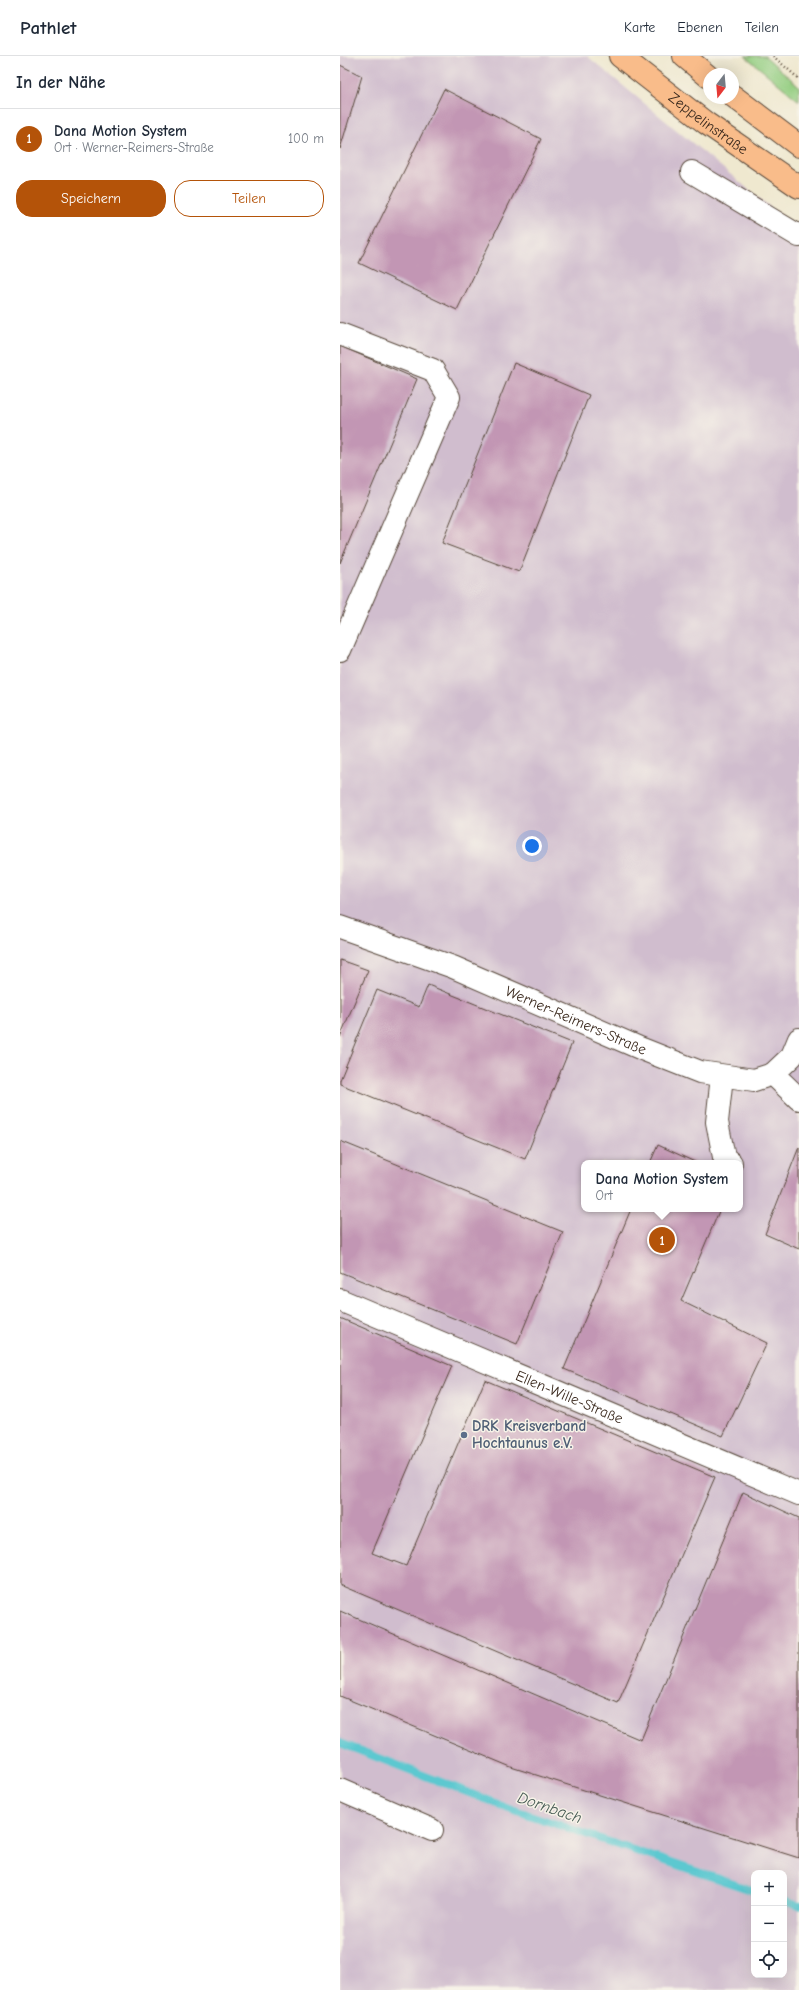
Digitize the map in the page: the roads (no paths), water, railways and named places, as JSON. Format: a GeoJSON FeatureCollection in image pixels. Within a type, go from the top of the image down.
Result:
{"type":"FeatureCollection","features":[{"type":"Feature","properties":{"kind":"main road","name":"Zeppelinstraße"},"geometry":{"type":"LineString","coordinates":[[620,56],[706,123],[799,187]]}},
{"type":"Feature","properties":{"kind":"main road"},"geometry":{"type":"LineString","coordinates":[[684,56],[703,72]]}},
{"type":"Feature","properties":{"kind":"main road"},"geometry":{"type":"LineString","coordinates":[[739,101],[799,146]]}},
{"type":"Feature","properties":{"kind":"street"},"geometry":{"type":"LineString","coordinates":[[692,172],[799,236]]}},
{"type":"Feature","properties":{"kind":"street"},"geometry":{"type":"LineString","coordinates":[[340,334],[433,370],[449,397],[340,650]]}},
{"type":"Feature","properties":{"kind":"street","name":"Werner-Reimers-Straße"},"geometry":{"type":"LineString","coordinates":[[340,927],[453,967],[700,1072],[754,1080],[774,1074],[792,1056],[799,1039]]}},
{"type":"Feature","properties":{"kind":"street"},"geometry":{"type":"LineString","coordinates":[[774,1074],[799,1099]]}},
{"type":"Feature","properties":{"kind":"street"},"geometry":{"type":"LineString","coordinates":[[722,1076],[717,1122],[724,1157],[728,1160]]}},
{"type":"Feature","properties":{"kind":"street","name":"Ellen-Wille-Straße"},"geometry":{"type":"LineString","coordinates":[[340,1300],[799,1494]]}},
{"type":"Feature","properties":{"kind":"street"},"geometry":{"type":"LineString","coordinates":[[340,1790],[432,1830]]}},
{"type":"Feature","properties":{"kind":"waterway","name":"Dornbach"},"geometry":{"type":"LineString","coordinates":[[340,1743],[503,1806],[751,1890]]}},
{"type":"Feature","properties":{"kind":"waterway","name":"Dornbach"},"geometry":{"type":"LineString","coordinates":[[787,1902],[799,1906]]}},
{"type":"Feature","properties":{"kind":"place","name":"Dana Motion System"},"geometry":{"type":"Point","coordinates":[662,1240]}},
{"type":"Feature","properties":{"kind":"place","name":"DRK Kreisverband Hochtaunus e.V."},"geometry":{"type":"Point","coordinates":[464,1435]}}]}
